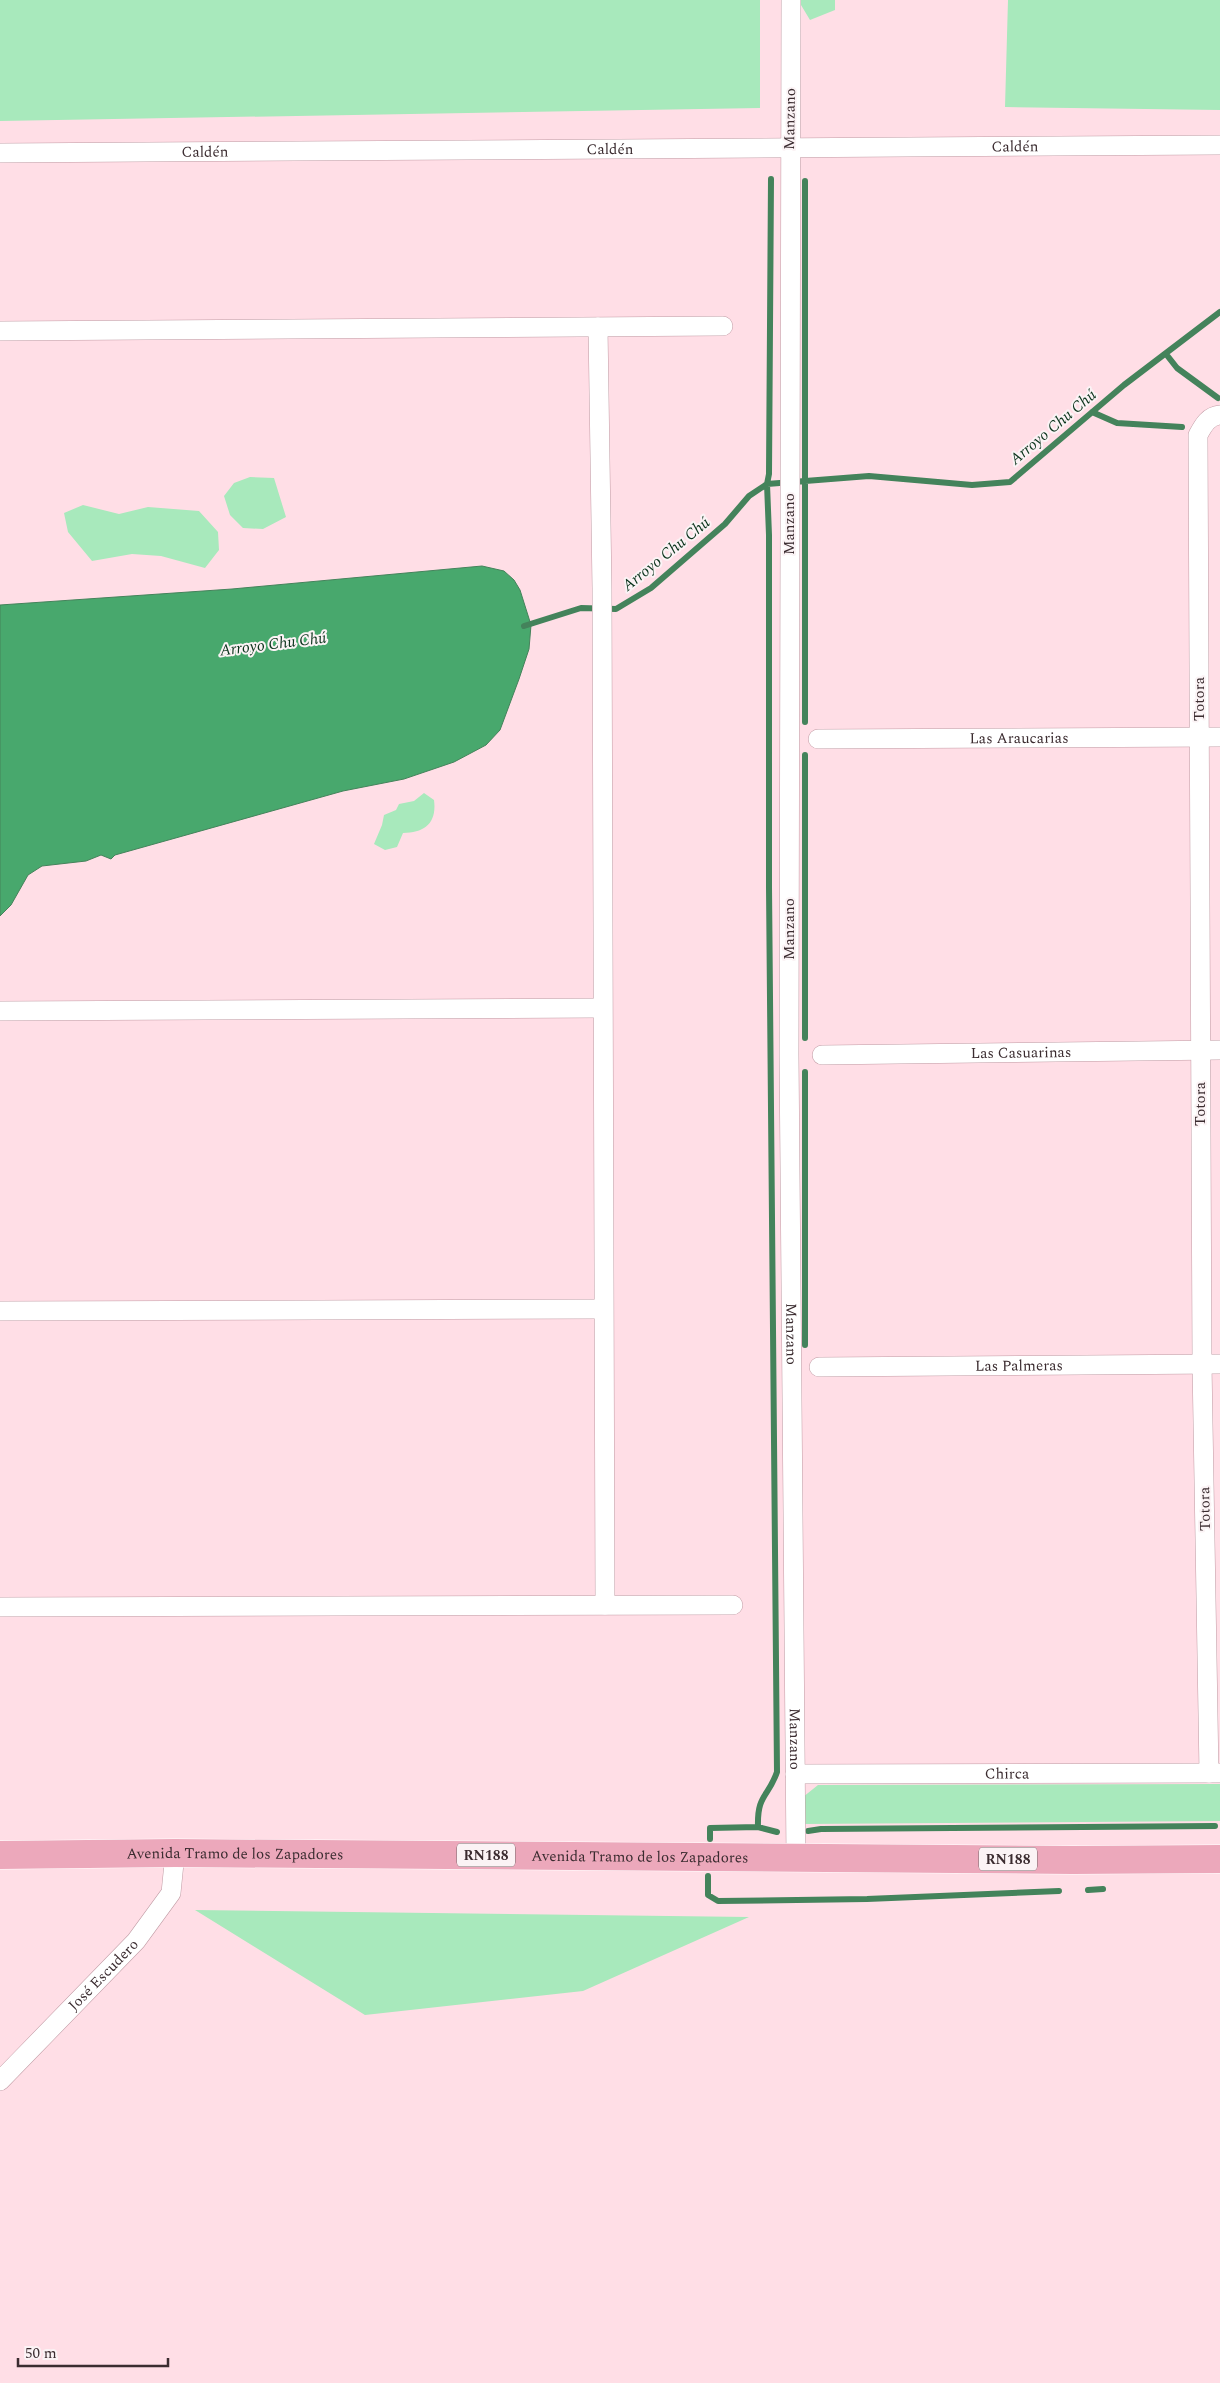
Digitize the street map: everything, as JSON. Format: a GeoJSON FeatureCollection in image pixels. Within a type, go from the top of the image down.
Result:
{"type":"FeatureCollection","features":[{"type":"Feature","properties":{"kind":"highway","name":"Avenida Tramo de los Zapadores"},"geometry":{"type":"LineString","coordinates":[[0,1855],[175,1853],[796,1858],[1220,1858]]}},
{"type":"Feature","properties":{"kind":"street","name":"Manzano"},"geometry":{"type":"LineString","coordinates":[[791,0],[789,1055],[796,1858]]}},
{"type":"Feature","properties":{"kind":"street","name":"Caldén"},"geometry":{"type":"LineString","coordinates":[[0,153],[1220,146]]}},
{"type":"Feature","properties":{"kind":"street"},"geometry":{"type":"LineString","coordinates":[[0,331],[723,326]]}},
{"type":"Feature","properties":{"kind":"street"},"geometry":{"type":"LineString","coordinates":[[598,327],[602,588],[604,1605]]}},
{"type":"Feature","properties":{"kind":"street","name":"Totora"},"geometry":{"type":"LineString","coordinates":[[1214,1773],[1211,1364],[1200,1050],[1198,435],[1206,422],[1216,415],[1220,415]]}},
{"type":"Feature","properties":{"kind":"street","name":"Las Araucarias"},"geometry":{"type":"LineString","coordinates":[[818,739],[1220,738]]}},
{"type":"Feature","properties":{"kind":"street"},"geometry":{"type":"LineString","coordinates":[[0,1011],[602,1008]]}},
{"type":"Feature","properties":{"kind":"street","name":"Las Casuarinas"},"geometry":{"type":"LineString","coordinates":[[822,1055],[1220,1050]]}},
{"type":"Feature","properties":{"kind":"street"},"geometry":{"type":"LineString","coordinates":[[0,1311],[602,1309]]}},
{"type":"Feature","properties":{"kind":"street","name":"Las Palmeras"},"geometry":{"type":"LineString","coordinates":[[819,1367],[1211,1364]]}},
{"type":"Feature","properties":{"kind":"street"},"geometry":{"type":"LineString","coordinates":[[0,1608],[733,1605]]}},
{"type":"Feature","properties":{"kind":"street","name":"Chirca"},"geometry":{"type":"LineString","coordinates":[[795,1774],[1214,1773]]}},
{"type":"Feature","properties":{"kind":"street","name":"José Escudero"},"geometry":{"type":"LineString","coordinates":[[0,2080],[136,1941],[171,1893],[175,1853]]}},
{"type":"Feature","properties":{"kind":"shaded area"},"geometry":{"type":"Polygon","coordinates":[[[0,0],[760,0],[760,108],[0,121],[0,0]]]}},
{"type":"Feature","properties":{"kind":"shaded area"},"geometry":{"type":"Polygon","coordinates":[[[798,0],[835,0],[835,10],[810,20],[798,0]]]}},
{"type":"Feature","properties":{"kind":"shaded area"},"geometry":{"type":"Polygon","coordinates":[[[1008,0],[1220,0],[1220,110],[1005,107],[1008,0]]]}},
{"type":"Feature","properties":{"kind":"shaded area"},"geometry":{"type":"Polygon","coordinates":[[[250,477],[274,478],[286,517],[263,529],[243,528],[230,515],[224,496],[234,483],[250,477]]]}},
{"type":"Feature","properties":{"kind":"shaded area"},"geometry":{"type":"Polygon","coordinates":[[[83,505],[119,514],[148,507],[199,511],[218,532],[219,550],[205,568],[161,556],[132,554],[92,561],[68,532],[64,513],[83,505]]]}},
{"type":"Feature","properties":{"kind":"shaded area"},"geometry":{"type":"Polygon","coordinates":[[[424,793],[434,800],[434,815],[428,825],[418,831],[403,833],[397,847],[385,850],[374,844],[384,815],[396,810],[399,804],[414,801],[424,793]]]}},
{"type":"Feature","properties":{"kind":"shaded area"},"geometry":{"type":"Polygon","coordinates":[[[1220,1784],[1220,1821],[803,1824],[803,1797],[818,1785],[1220,1784]]]}},
{"type":"Feature","properties":{"kind":"shaded area"},"geometry":{"type":"Polygon","coordinates":[[[195,1910],[749,1917],[583,1991],[365,2015],[195,1910]]]}},
{"type":"Feature","properties":{"kind":"water"},"geometry":{"type":"Polygon","coordinates":[[[482,566],[504,571],[514,580],[520,590],[531,625],[529,649],[500,730],[486,745],[454,762],[404,779],[343,791],[115,855],[111,859],[101,855],[86,861],[42,866],[28,875],[11,905],[0,916],[0,605],[232,589],[482,566]]]}},
{"type":"Feature","properties":{"kind":"waterway"},"geometry":{"type":"LineString","coordinates":[[710,1839],[710,1828],[758,1827],[761,1802],[777,1772],[769,887],[769,535],[767,484],[769,474],[771,179]]}},
{"type":"Feature","properties":{"kind":"waterway"},"geometry":{"type":"LineString","coordinates":[[805,181],[805,722]]}},
{"type":"Feature","properties":{"kind":"waterway","name":"Arroyo Chu Chú"},"geometry":{"type":"LineString","coordinates":[[524,626],[581,608],[616,609],[651,588],[725,524],[749,496],[767,484],[869,476],[972,485],[1010,482],[1124,385],[1220,312]]}},
{"type":"Feature","properties":{"kind":"waterway"},"geometry":{"type":"LineString","coordinates":[[1166,354],[1177,368],[1218,398]]}},
{"type":"Feature","properties":{"kind":"waterway"},"geometry":{"type":"LineString","coordinates":[[1092,412],[1117,423],[1182,427]]}},
{"type":"Feature","properties":{"kind":"waterway"},"geometry":{"type":"LineString","coordinates":[[805,755],[805,1038]]}},
{"type":"Feature","properties":{"kind":"waterway"},"geometry":{"type":"LineString","coordinates":[[805,1072],[805,1345]]}},
{"type":"Feature","properties":{"kind":"waterway"},"geometry":{"type":"LineString","coordinates":[[808,1831],[821,1829],[1215,1826]]}},
{"type":"Feature","properties":{"kind":"waterway"},"geometry":{"type":"LineString","coordinates":[[758,1827],[777,1832]]}},
{"type":"Feature","properties":{"kind":"waterway"},"geometry":{"type":"LineString","coordinates":[[708,1876],[708,1895],[718,1901],[867,1899],[1059,1891]]}},
{"type":"Feature","properties":{"kind":"waterway"},"geometry":{"type":"LineString","coordinates":[[1088,1890],[1103,1889]]}}]}
